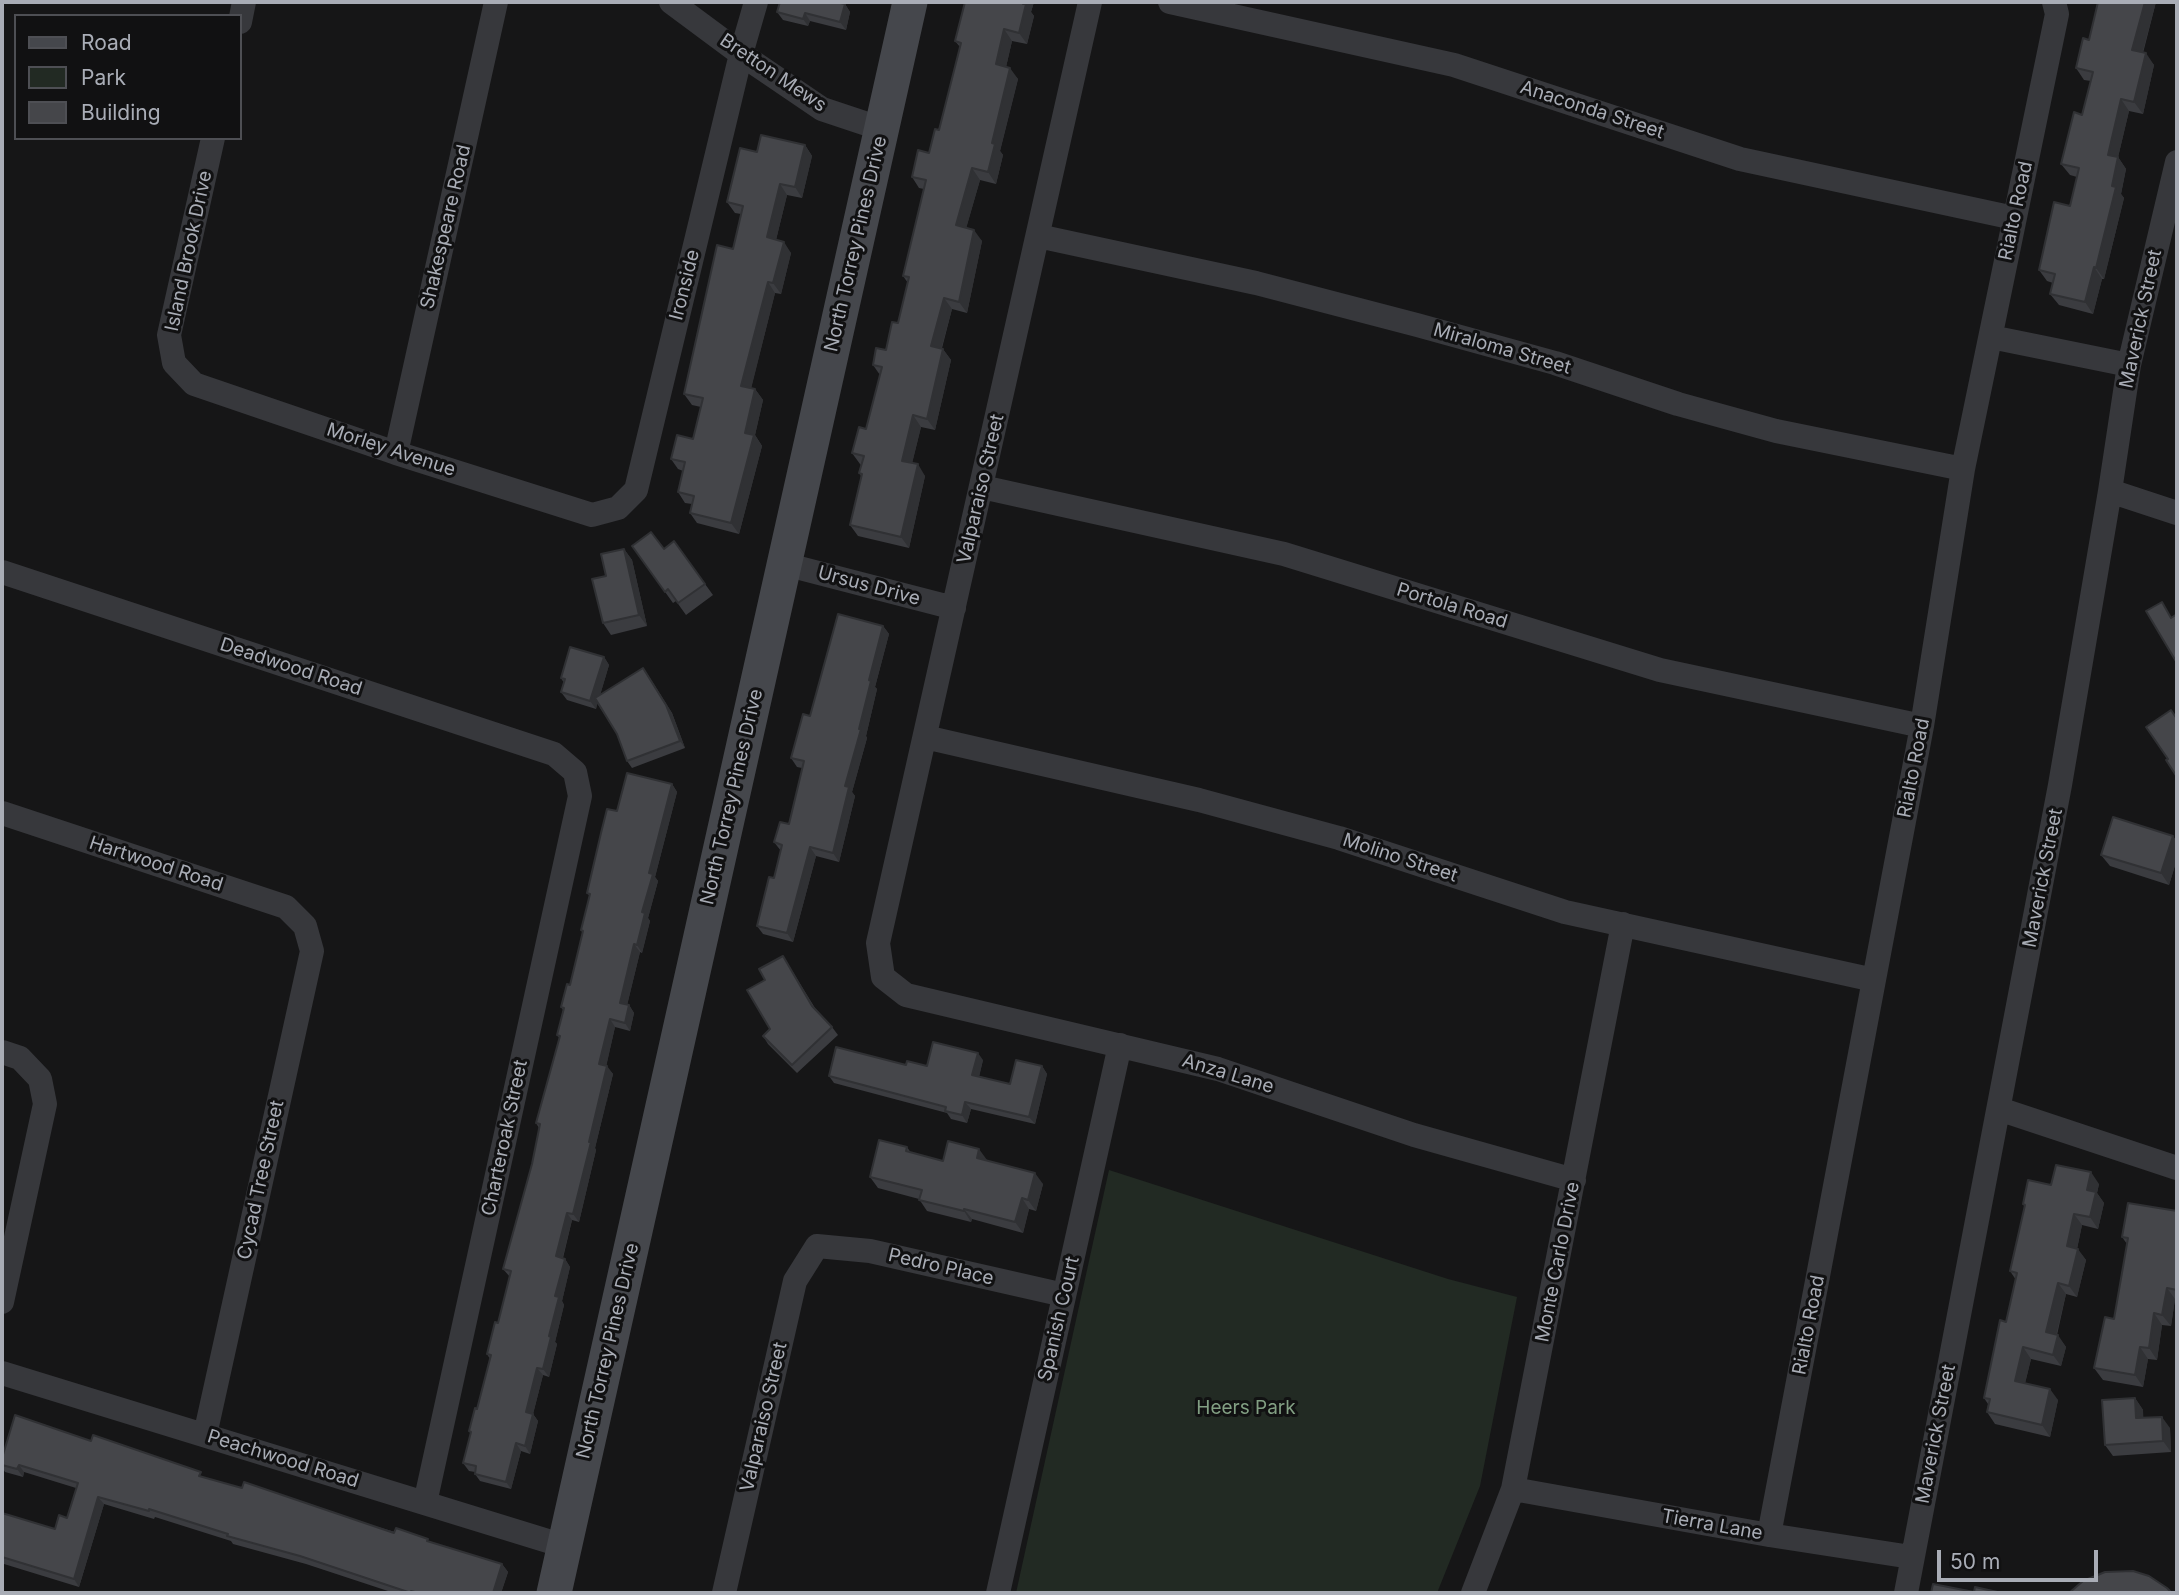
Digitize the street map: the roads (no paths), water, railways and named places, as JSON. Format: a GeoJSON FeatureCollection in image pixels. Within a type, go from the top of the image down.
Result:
{"type":"FeatureCollection","features":[{"type":"Feature","properties":{"kind":"main road","name":"North Torrey Pines Drive"},"geometry":{"type":"LineString","coordinates":[[554,1593],[910,2]]}},
{"type":"Feature","properties":{"kind":"street","name":"Shakespeare Road"},"geometry":{"type":"LineString","coordinates":[[396,453],[496,2]]}},
{"type":"Feature","properties":{"kind":"street","name":"Bretton Mews"},"geometry":{"type":"LineString","coordinates":[[671,2],[822,109],[882,129]]}},
{"type":"Feature","properties":{"kind":"street","name":"Ironside"},"geometry":{"type":"LineString","coordinates":[[618,509],[636,490],[741,54],[757,2]]}},
{"type":"Feature","properties":{"kind":"street","name":"Valparaiso Street"},"geometry":{"type":"LineString","coordinates":[[883,977],[878,943],[1090,2]]}},
{"type":"Feature","properties":{"kind":"street","name":"Anaconda Street"},"geometry":{"type":"LineString","coordinates":[[1170,2],[1454,65],[1740,159],[2014,218]]}},
{"type":"Feature","properties":{"kind":"street","name":"Rialto Road"},"geometry":{"type":"LineString","coordinates":[[1769,1535],[1923,726],[1964,468],[2057,14],[2054,2]]}},
{"type":"Feature","properties":{"kind":"street","name":"Island Brook Drive"},"geometry":{"type":"LineString","coordinates":[[173,363],[169,335],[213,140]]}},
{"type":"Feature","properties":{"kind":"street","name":"Maverick Street"},"geometry":{"type":"LineString","coordinates":[[1906,1593],[2060,785],[2129,365],[2177,162]]}},
{"type":"Feature","properties":{"kind":"street","name":"Miraloma Street"},"geometry":{"type":"LineString","coordinates":[[1038,236],[1256,283],[1555,363],[1678,404],[1776,430],[1964,468]]}},
{"type":"Feature","properties":{"kind":"street"},"geometry":{"type":"LineString","coordinates":[[1991,337],[2129,365]]}},
{"type":"Feature","properties":{"kind":"street","name":"Morley Avenue"},"geometry":{"type":"LineString","coordinates":[[173,363],[194,384],[396,453],[592,515],[618,509]]}},
{"type":"Feature","properties":{"kind":"street","name":"Portola Road"},"geometry":{"type":"LineString","coordinates":[[982,487],[1284,554],[1660,670],[1923,726]]}},
{"type":"Feature","properties":{"kind":"street"},"geometry":{"type":"LineString","coordinates":[[2110,491],[2177,513]]}},
{"type":"Feature","properties":{"kind":"street","name":"Ursus Drive"},"geometry":{"type":"LineString","coordinates":[[784,564],[954,608]]}},
{"type":"Feature","properties":{"kind":"street","name":"Deadwood Road"},"geometry":{"type":"LineString","coordinates":[[2,572],[554,754],[575,772]]}},
{"type":"Feature","properties":{"kind":"street","name":"Molino Street"},"geometry":{"type":"LineString","coordinates":[[925,737],[1212,804],[1339,838],[1565,912],[1874,980]]}},
{"type":"Feature","properties":{"kind":"street","name":"Charteroak Street"},"geometry":{"type":"LineString","coordinates":[[425,1503],[580,796],[575,772]]}},
{"type":"Feature","properties":{"kind":"street","name":"Hartwood Road"},"geometry":{"type":"LineString","coordinates":[[2,813],[286,907],[305,926]]}},
{"type":"Feature","properties":{"kind":"street","name":"Monte Carlo Drive"},"geometry":{"type":"LineString","coordinates":[[1473,1593],[1513,1489],[1623,924]]}},
{"type":"Feature","properties":{"kind":"street","name":"Cycad Tree Street"},"geometry":{"type":"LineString","coordinates":[[205,1435],[312,951],[305,926]]}},
{"type":"Feature","properties":{"kind":"street","name":"Anza Lane"},"geometry":{"type":"LineString","coordinates":[[883,977],[906,995],[1218,1069],[1414,1135],[1574,1180]]}},
{"type":"Feature","properties":{"kind":"street","name":"Spanish Court"},"geometry":{"type":"LineString","coordinates":[[998,1593],[1120,1045]]}},
{"type":"Feature","properties":{"kind":"street"},"geometry":{"type":"LineString","coordinates":[[2,1052],[20,1058],[40,1080],[45,1104],[2,1302]]}},
{"type":"Feature","properties":{"kind":"street"},"geometry":{"type":"LineString","coordinates":[[1998,1108],[2177,1168]]}},
{"type":"Feature","properties":{"kind":"street","name":"Valparaiso Street"},"geometry":{"type":"LineString","coordinates":[[724,1593],[795,1281],[817,1246]]}},
{"type":"Feature","properties":{"kind":"street","name":"Pedro Place"},"geometry":{"type":"LineString","coordinates":[[817,1246],[870,1251],[1064,1295]]}},
{"type":"Feature","properties":{"kind":"street","name":"Peachwood Road"},"geometry":{"type":"LineString","coordinates":[[2,1373],[564,1546]]}},
{"type":"Feature","properties":{"kind":"street","name":"Tierra Lane"},"geometry":{"type":"LineString","coordinates":[[1513,1489],[1911,1558]]}},
{"type":"Feature","properties":{"kind":"park label","name":"Heers Park"},"geometry":{"type":"Point","coordinates":[1246,1408]}}]}
